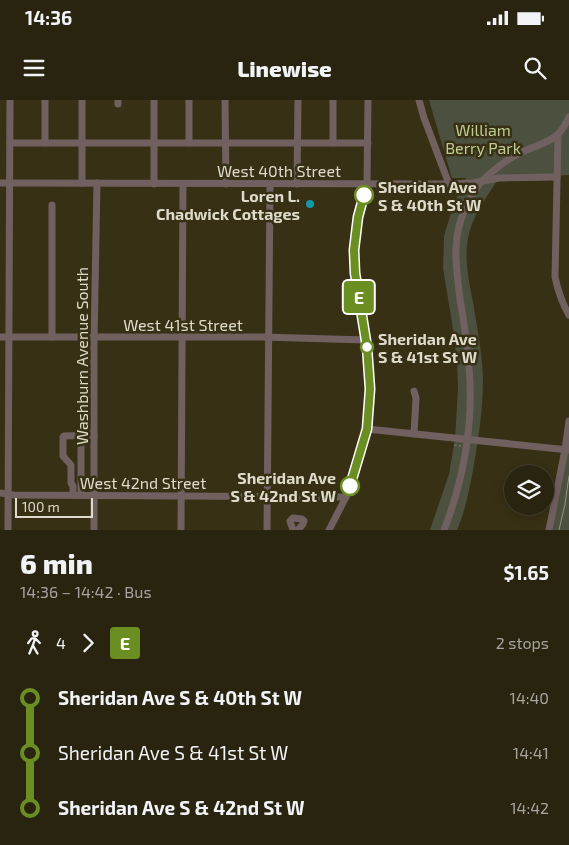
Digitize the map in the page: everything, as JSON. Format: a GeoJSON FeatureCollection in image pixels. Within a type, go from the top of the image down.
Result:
{"type":"FeatureCollection","features":[{"type":"Feature","properties":{"kind":"street"},"geometry":{"type":"LineString","coordinates":[[8,530],[10,100]]}},
{"type":"Feature","properties":{"kind":"street"},"geometry":{"type":"LineString","coordinates":[[45,100],[45,143]]}},
{"type":"Feature","properties":{"kind":"street"},"geometry":{"type":"LineString","coordinates":[[82,100],[82,183]]}},
{"type":"Feature","properties":{"kind":"street"},"geometry":{"type":"LineString","coordinates":[[154,100],[154,184]]}},
{"type":"Feature","properties":{"kind":"street"},"geometry":{"type":"LineString","coordinates":[[189,100],[189,143]]}},
{"type":"Feature","properties":{"kind":"street"},"geometry":{"type":"LineString","coordinates":[[225,100],[226,184]]}},
{"type":"Feature","properties":{"kind":"street"},"geometry":{"type":"LineString","coordinates":[[297,184],[298,100]]}},
{"type":"Feature","properties":{"kind":"street"},"geometry":{"type":"LineString","coordinates":[[333,100],[333,143]]}},
{"type":"Feature","properties":{"kind":"street"},"geometry":{"type":"LineString","coordinates":[[329,530],[346,497],[367,429],[370,389],[366,340],[355,273],[354,250],[358,217],[367,184],[368,100]]}},
{"type":"Feature","properties":{"kind":"street"},"geometry":{"type":"LineString","coordinates":[[419,100],[449,184]]}},
{"type":"Feature","properties":{"kind":"street"},"geometry":{"type":"LineString","coordinates":[[569,117],[558,135],[555,277],[563,305],[569,315]]}},
{"type":"Feature","properties":{"kind":"street"},"geometry":{"type":"LineString","coordinates":[[444,530],[460,475],[467,440],[470,397],[469,367],[456,267],[457,237],[460,221],[472,195],[483,180],[505,162],[558,135]]}},
{"type":"Feature","properties":{"kind":"street"},"geometry":{"type":"LineString","coordinates":[[10,143],[368,144]]}},
{"type":"Feature","properties":{"kind":"street","name":"West 40th Street"},"geometry":{"type":"LineString","coordinates":[[0,183],[449,184],[473,183],[499,178],[557,177]]}},
{"type":"Feature","properties":{"kind":"street","name":"Washburn Avenue South"},"geometry":{"type":"LineString","coordinates":[[94,530],[94,337],[97,183]]}},
{"type":"Feature","properties":{"kind":"street"},"geometry":{"type":"LineString","coordinates":[[180,530],[182,184]]}},
{"type":"Feature","properties":{"kind":"street"},"geometry":{"type":"LineString","coordinates":[[267,530],[270,184]]}},
{"type":"Feature","properties":{"kind":"street"},"geometry":{"type":"LineString","coordinates":[[52,204],[52,337]]}},
{"type":"Feature","properties":{"kind":"street","name":"West 41st Street"},"geometry":{"type":"LineString","coordinates":[[0,337],[366,340]]}},
{"type":"Feature","properties":{"kind":"street"},"geometry":{"type":"LineString","coordinates":[[414,391],[416,398],[414,434]]}},
{"type":"Feature","properties":{"kind":"street"},"geometry":{"type":"LineString","coordinates":[[549,530],[567,450],[569,421]]}},
{"type":"Feature","properties":{"kind":"street"},"geometry":{"type":"LineString","coordinates":[[367,429],[567,450]]}},
{"type":"Feature","properties":{"kind":"street"},"geometry":{"type":"LineString","coordinates":[[77,486],[71,482],[70,465],[63,456],[62,438],[64,436],[94,435]]}},
{"type":"Feature","properties":{"kind":"street"},"geometry":{"type":"LineString","coordinates":[[77,496],[80,436]]}},
{"type":"Feature","properties":{"kind":"street","name":"West 42nd Street"},"geometry":{"type":"LineString","coordinates":[[0,493],[77,496],[346,497]]}},
{"type":"Feature","properties":{"kind":"street"},"geometry":{"type":"LineString","coordinates":[[293,530],[290,522],[294,518],[304,521],[298,530]]}},
{"type":"Feature","properties":{"kind":"green space","name":"William Berry Park"},"geometry":{"type":"Polygon","coordinates":[[[429,100],[569,100],[569,175],[499,177],[484,200],[469,234],[467,263],[480,349],[483,389],[478,443],[465,506],[457,530],[430,530],[449,474],[455,439],[458,389],[457,361],[443,268],[444,236],[454,203],[466,178],[452,178],[429,100]]]}},
{"type":"Feature","properties":{"kind":"green space"},"geometry":{"type":"Polygon","coordinates":[[[569,421],[569,530],[549,530],[552,515],[554,515],[554,503],[569,421]]]}},
{"type":"Feature","properties":{"kind":"tram line"},"geometry":{"type":"LineString","coordinates":[[559,530],[569,476]]}},
{"type":"Feature","properties":{"kind":"bus line","name":"E"},"geometry":{"type":"LineString","coordinates":[[350,486],[367,429],[370,389],[367,347],[355,273],[354,250],[358,217],[364,195]]}},
{"type":"Feature","properties":{"kind":"place","name":"Sheridan Ave S & 40th St W"},"geometry":{"type":"Point","coordinates":[364,195]}},
{"type":"Feature","properties":{"kind":"place","name":"Loren L. Chadwick Cottages"},"geometry":{"type":"Point","coordinates":[310,204]}},
{"type":"Feature","properties":{"kind":"place","name":"Sheridan Ave S & 41st St W"},"geometry":{"type":"Point","coordinates":[367,347]}},
{"type":"Feature","properties":{"kind":"place","name":"Sheridan Ave S & 42nd St W"},"geometry":{"type":"Point","coordinates":[350,486]}}]}
